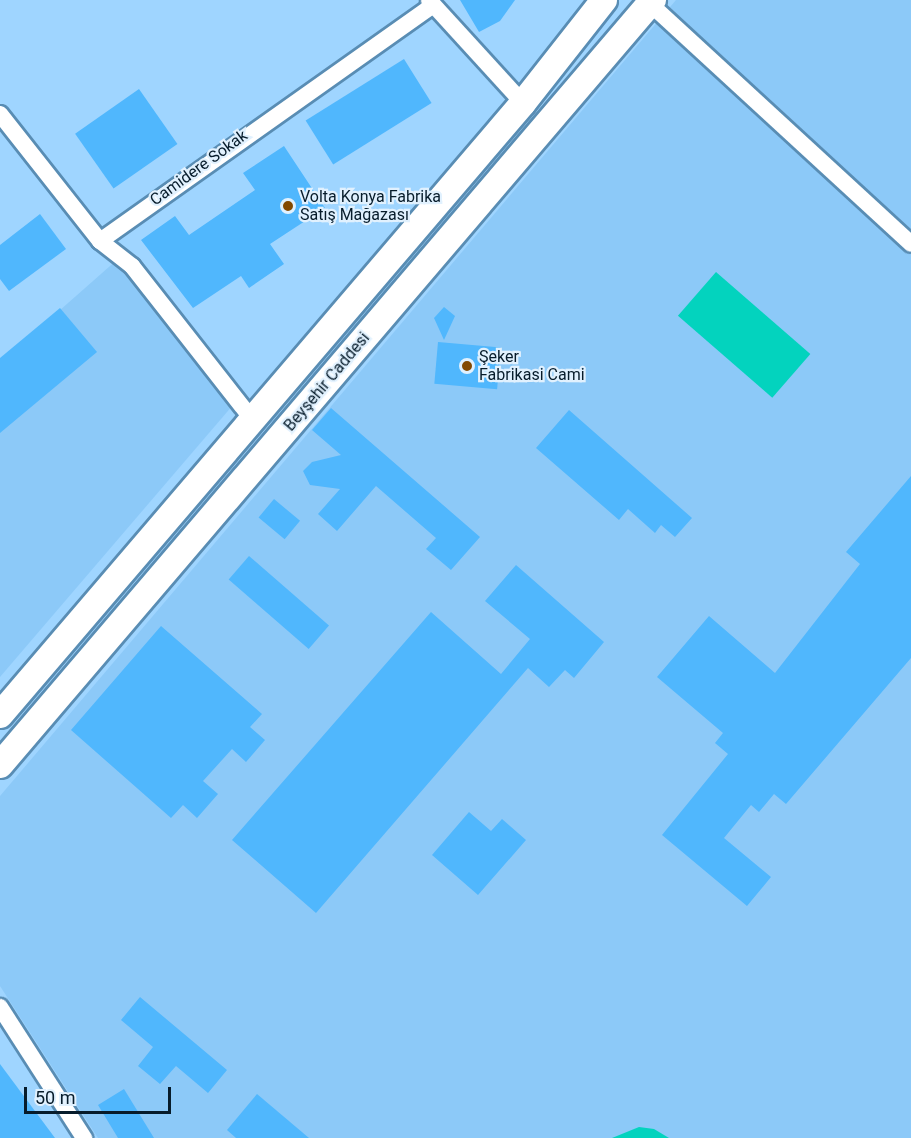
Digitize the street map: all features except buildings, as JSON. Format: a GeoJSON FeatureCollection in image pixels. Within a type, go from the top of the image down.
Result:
{"type":"FeatureCollection","features":[{"type":"Feature","properties":{"kind":"main road","name":"Beyşehir Caddesi"},"geometry":{"type":"LineString","coordinates":[[0,715],[523,104],[604,0]]}},
{"type":"Feature","properties":{"kind":"main road","name":"Beyşehir Caddesi"},"geometry":{"type":"LineString","coordinates":[[0,765],[649,2]]}},
{"type":"Feature","properties":{"kind":"street"},"geometry":{"type":"LineString","coordinates":[[649,2],[911,243]]}},
{"type":"Feature","properties":{"kind":"street"},"geometry":{"type":"LineString","coordinates":[[431,3],[523,104]]}},
{"type":"Feature","properties":{"kind":"street","name":"Camidere Sokak"},"geometry":{"type":"LineString","coordinates":[[100,241],[431,3]]}},
{"type":"Feature","properties":{"kind":"street"},"geometry":{"type":"LineString","coordinates":[[0,114],[100,241],[132,266],[252,419]]}},
{"type":"Feature","properties":{"kind":"street"},"geometry":{"type":"LineString","coordinates":[[0,1007],[84,1138]]}},
{"type":"Feature","properties":{"kind":"shaded area"},"geometry":{"type":"Polygon","coordinates":[[[676,0],[911,0],[911,1138],[98,1138],[0,986],[0,796],[676,0]]]}},
{"type":"Feature","properties":{"kind":"shaded area"},"geometry":{"type":"Polygon","coordinates":[[[127,251],[233,405],[0,677],[0,363],[127,251]]]}},
{"type":"Feature","properties":{"kind":"shaded area"},"geometry":{"type":"Polygon","coordinates":[[[716,272],[810,354],[772,398],[678,316],[716,272]]]}},
{"type":"Feature","properties":{"kind":"shaded area"},"geometry":{"type":"Polygon","coordinates":[[[639,1127],[654,1129],[669,1138],[612,1138],[639,1127]]]}},
{"type":"Feature","properties":{"kind":"place","name":"Volta Konya Fabrika Satış Mağazası"},"geometry":{"type":"Point","coordinates":[288,206]}},
{"type":"Feature","properties":{"kind":"place","name":"Şeker Fabrikasi Cami"},"geometry":{"type":"Point","coordinates":[467,366]}}]}
